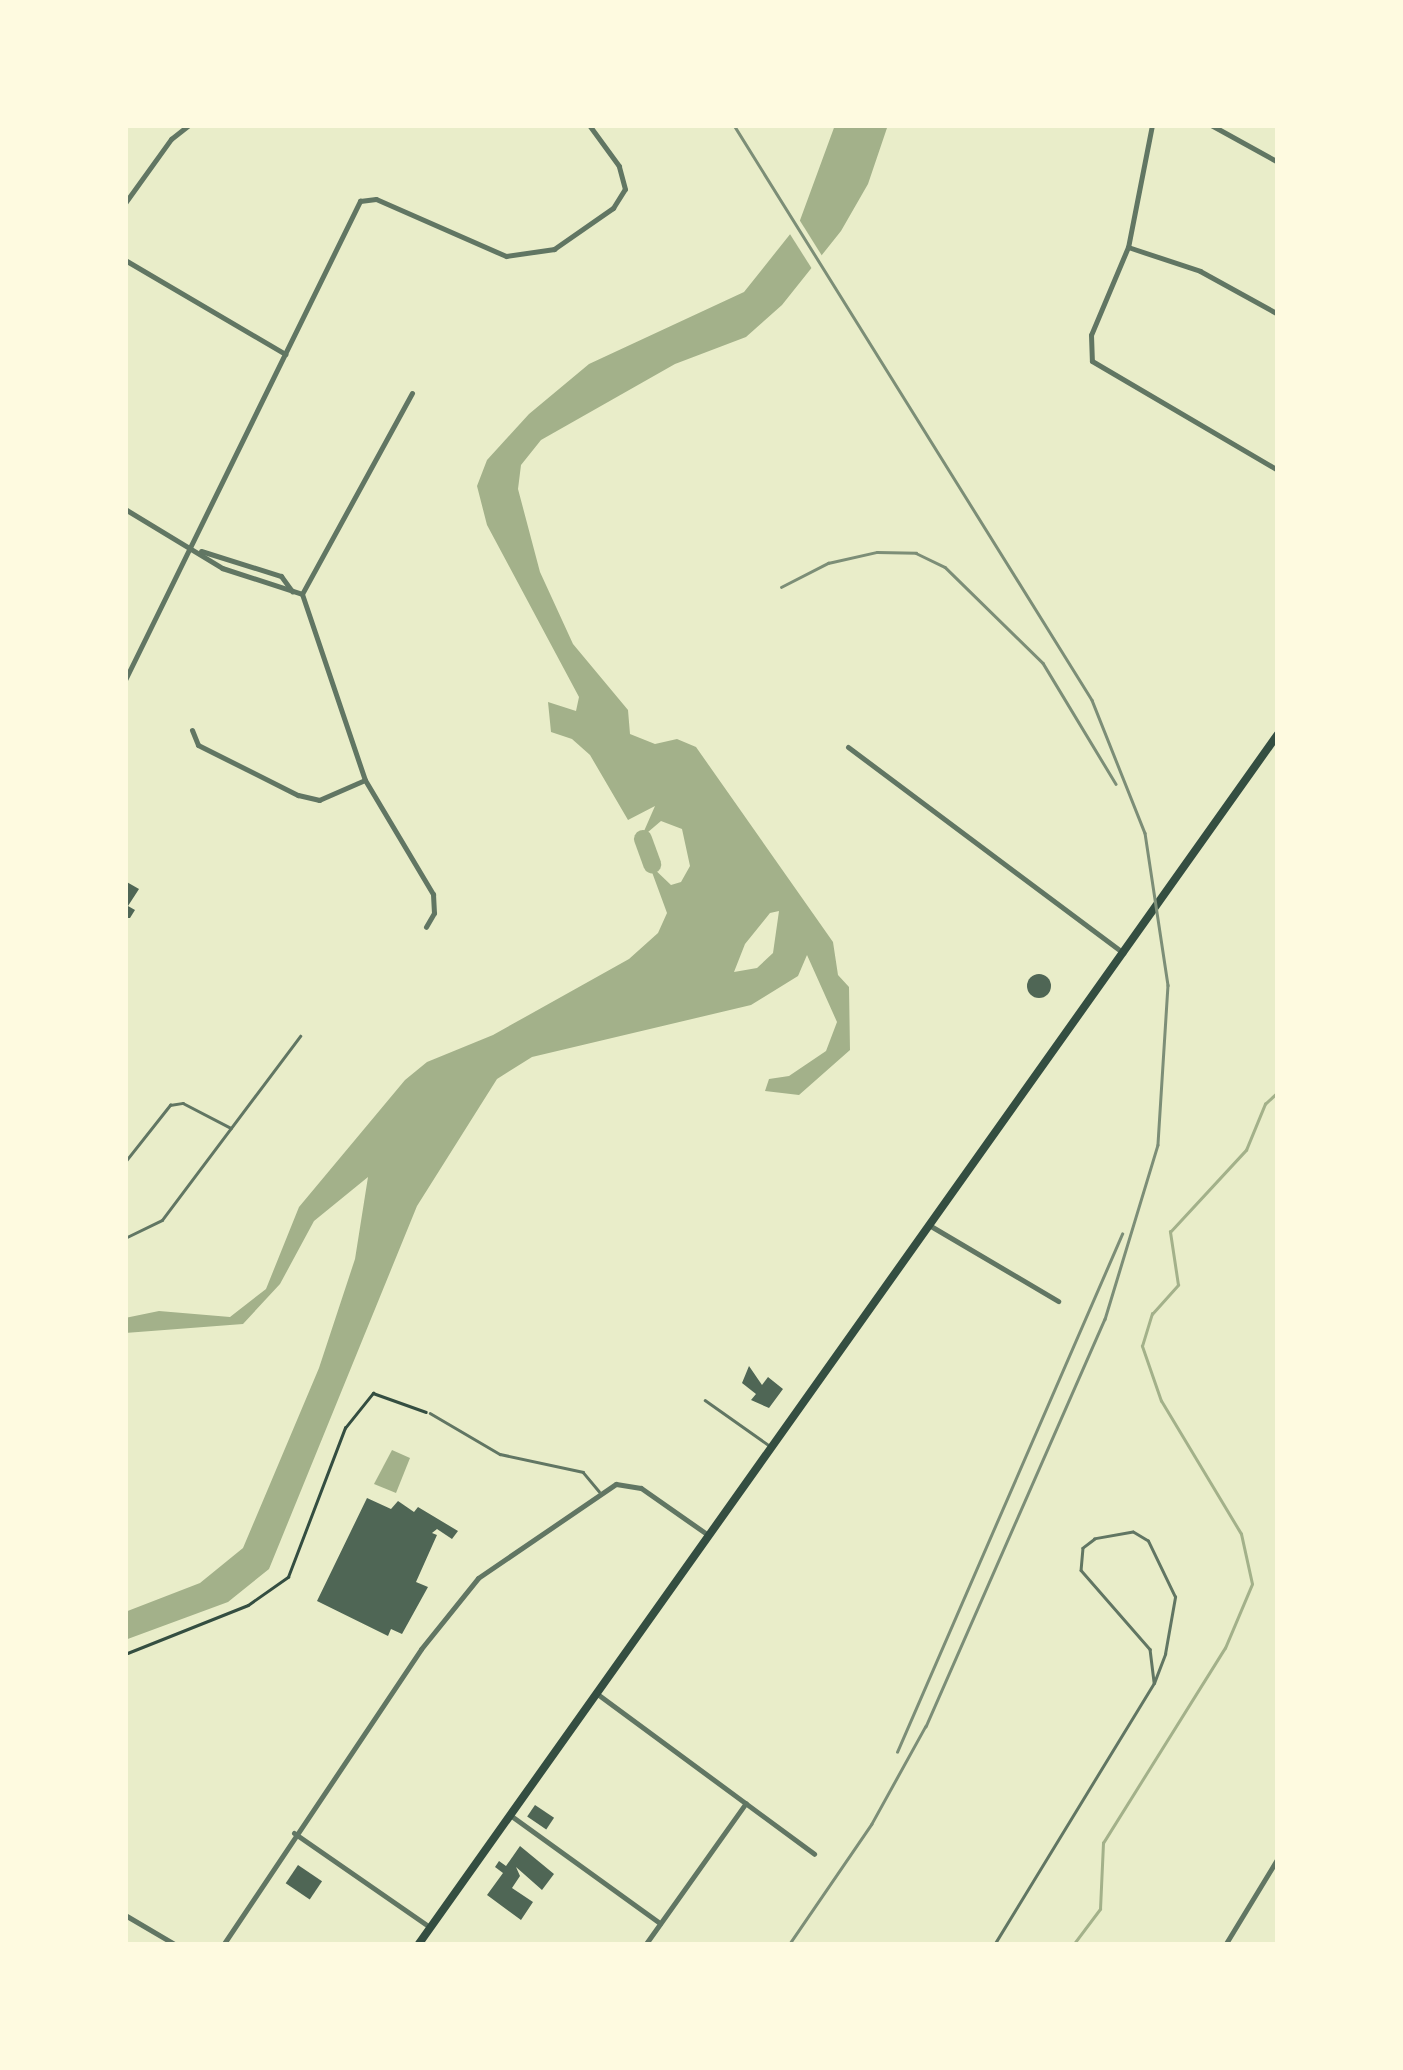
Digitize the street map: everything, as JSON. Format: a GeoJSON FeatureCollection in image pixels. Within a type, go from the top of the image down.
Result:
{"type":"FeatureCollection","features":[{"type":"Feature","properties":{"kind":"main road"},"geometry":{"type":"LineString","coordinates":[[418,1945],[1278,734]]}},
{"type":"Feature","properties":{"kind":"street"},"geometry":{"type":"LineString","coordinates":[[125,203],[171,138],[189,125]]}},
{"type":"Feature","properties":{"kind":"street"},"geometry":{"type":"LineString","coordinates":[[125,680],[195,549],[360,201],[376,199],[506,256],[554,249],[613,208],[625,189],[619,166],[588,125]]}},
{"type":"Feature","properties":{"kind":"street"},"geometry":{"type":"LineString","coordinates":[[1152,125],[1128,247],[1091,335],[1092,361],[1278,470]]}},
{"type":"Feature","properties":{"kind":"street"},"geometry":{"type":"LineString","coordinates":[[1211,125],[1278,162]]}},
{"type":"Feature","properties":{"kind":"street"},"geometry":{"type":"LineString","coordinates":[[1128,247],[1200,271],[1278,314]]}},
{"type":"Feature","properties":{"kind":"street"},"geometry":{"type":"LineString","coordinates":[[125,260],[285,354]]}},
{"type":"Feature","properties":{"kind":"street"},"geometry":{"type":"LineString","coordinates":[[412,393],[302,594],[364,780],[421,866],[434,914],[426,927]]}},
{"type":"Feature","properties":{"kind":"street"},"geometry":{"type":"LineString","coordinates":[[125,509],[222,568],[302,594]]}},
{"type":"Feature","properties":{"kind":"street"},"geometry":{"type":"LineString","coordinates":[[195,549],[226,554],[280,576],[292,591]]}},
{"type":"Feature","properties":{"kind":"street"},"geometry":{"type":"LineString","coordinates":[[192,730],[198,744],[298,796],[318,800],[364,780]]}},
{"type":"Feature","properties":{"kind":"street"},"geometry":{"type":"LineString","coordinates":[[848,747],[1123,954]]}},
{"type":"Feature","properties":{"kind":"street"},"geometry":{"type":"LineString","coordinates":[[929,1225],[1058,1301]]}},
{"type":"Feature","properties":{"kind":"street"},"geometry":{"type":"LineString","coordinates":[[223,1945],[294,1833],[470,1586],[599,1492],[634,1485],[708,1535]]}},
{"type":"Feature","properties":{"kind":"street"},"geometry":{"type":"LineString","coordinates":[[596,1693],[814,1854]]}},
{"type":"Feature","properties":{"kind":"street"},"geometry":{"type":"LineString","coordinates":[[644,1945],[746,1803]]}},
{"type":"Feature","properties":{"kind":"street"},"geometry":{"type":"LineString","coordinates":[[510,1815],[660,1924]]}},
{"type":"Feature","properties":{"kind":"street"},"geometry":{"type":"LineString","coordinates":[[294,1833],[430,1927]]}},
{"type":"Feature","properties":{"kind":"street"},"geometry":{"type":"LineString","coordinates":[[1225,1945],[1278,1858]]}},
{"type":"Feature","properties":{"kind":"street"},"geometry":{"type":"LineString","coordinates":[[125,1916],[176,1945]]}},
{"type":"Feature","properties":{"kind":"lane"},"geometry":{"type":"LineString","coordinates":[[125,1238],[162,1220],[232,1129],[268,1071],[300,1036]]}},
{"type":"Feature","properties":{"kind":"lane"},"geometry":{"type":"LineString","coordinates":[[125,1162],[170,1106],[183,1103],[232,1129]]}},
{"type":"Feature","properties":{"kind":"lane"},"geometry":{"type":"LineString","coordinates":[[705,1400],[771,1447]]}},
{"type":"Feature","properties":{"kind":"lane"},"geometry":{"type":"LineString","coordinates":[[430,1413],[500,1454],[583,1472],[599,1492]]}},
{"type":"Feature","properties":{"kind":"lane"},"geometry":{"type":"LineString","coordinates":[[994,1945],[1154,1683],[1164,1654],[1172,1584],[1148,1541],[1133,1532],[1095,1539],[1083,1548],[1082,1570],[1150,1649],[1154,1683]]}},
{"type":"Feature","properties":{"kind":"path"},"geometry":{"type":"LineString","coordinates":[[125,1654],[248,1605],[288,1577],[345,1428],[373,1393],[430,1413]]}},
{"type":"Feature","properties":{"kind":"shaded area"},"geometry":{"type":"Polygon","coordinates":[[[835,125],[888,125],[868,184],[841,231],[782,305],[746,337],[675,364],[541,440],[521,465],[518,489],[540,572],[573,644],[628,710],[630,734],[655,744],[677,739],[696,747],[833,942],[838,975],[849,987],[850,1050],[799,1095],[765,1091],[769,1079],[789,1076],[826,1051],[837,1022],[807,955],[798,976],[751,1005],[532,1057],[497,1079],[417,1206],[269,1569],[228,1602],[125,1640],[125,1612],[200,1583],[243,1548],[319,1368],[355,1259],[368,1177],[314,1221],[280,1284],[243,1324],[125,1333],[125,1318],[159,1311],[230,1317],[266,1289],[299,1207],[405,1080],[427,1062],[493,1035],[629,959],[658,933],[667,913],[649,864],[671,885],[681,882],[690,866],[682,829],[661,821],[641,838],[655,806],[628,820],[590,755],[572,739],[551,732],[548,702],[576,711],[579,697],[487,525],[477,486],[487,460],[529,414],[589,364],[744,292],[799,223],[835,125]],[[779,911],[770,913],[745,944],[734,972],[757,968],[773,953],[779,911]]]}},
{"type":"Feature","properties":{"kind":"shaded area"},"geometry":{"type":"Polygon","coordinates":[[[392,1450],[410,1458],[396,1493],[374,1484],[392,1450]]]}},
{"type":"Feature","properties":{"kind":"pier"},"geometry":{"type":"Polygon","coordinates":[[[797,216],[824,259],[814,272],[788,231],[797,216]]]}},
{"type":"Feature","properties":{"kind":"building"},"geometry":{"type":"Polygon","coordinates":[[[125,881],[139,889],[128,906],[135,910],[130,918],[125,918],[125,881]]]}},
{"type":"Feature","properties":{"kind":"building"},"geometry":{"type":"Polygon","coordinates":[[[1039,974],[1051,986],[1039,998],[1027,986],[1039,974]]]}},
{"type":"Feature","properties":{"kind":"building"},"geometry":{"type":"Polygon","coordinates":[[[749,1366],[762,1385],[768,1377],[783,1389],[769,1408],[751,1400],[756,1394],[742,1383],[749,1366]]]}},
{"type":"Feature","properties":{"kind":"building"},"geometry":{"type":"Polygon","coordinates":[[[367,1498],[391,1509],[398,1501],[414,1512],[418,1507],[458,1531],[452,1539],[437,1529],[432,1533],[437,1535],[416,1582],[428,1587],[402,1634],[391,1629],[388,1636],[317,1601],[367,1498]]]}},
{"type":"Feature","properties":{"kind":"building"},"geometry":{"type":"Polygon","coordinates":[[[535,1805],[554,1818],[546,1829],[527,1817],[535,1805]]]}},
{"type":"Feature","properties":{"kind":"building"},"geometry":{"type":"Polygon","coordinates":[[[520,1846],[554,1874],[542,1890],[516,1867],[520,1876],[512,1888],[533,1902],[521,1920],[487,1895],[503,1873],[495,1867],[499,1861],[506,1866],[520,1846]]]}},
{"type":"Feature","properties":{"kind":"building"},"geometry":{"type":"Polygon","coordinates":[[[298,1865],[322,1881],[310,1899],[286,1883],[298,1865]]]}},
{"type":"Feature","properties":{"kind":"waterway"},"geometry":{"type":"LineString","coordinates":[[643,839],[652,864]]}},
{"type":"Feature","properties":{"kind":"waterway"},"geometry":{"type":"LineString","coordinates":[[1073,1945],[1100,1909],[1103,1843],[1225,1648],[1252,1584],[1241,1534],[1161,1401],[1142,1346],[1152,1314],[1178,1285],[1170,1232],[1246,1150],[1265,1104],[1278,1092]]}},
{"type":"Feature","properties":{"kind":"railway"},"geometry":{"type":"LineString","coordinates":[[734,125],[1092,700],[1145,833],[1168,985],[1158,1145],[1105,1319],[926,1726],[872,1824],[789,1945]]}},
{"type":"Feature","properties":{"kind":"railway"},"geometry":{"type":"LineString","coordinates":[[781,587],[828,563],[877,552],[916,553],[945,567],[1043,663],[1116,784]]}},
{"type":"Feature","properties":{"kind":"railway"},"geometry":{"type":"LineString","coordinates":[[897,1752],[1122,1234]]}}]}
